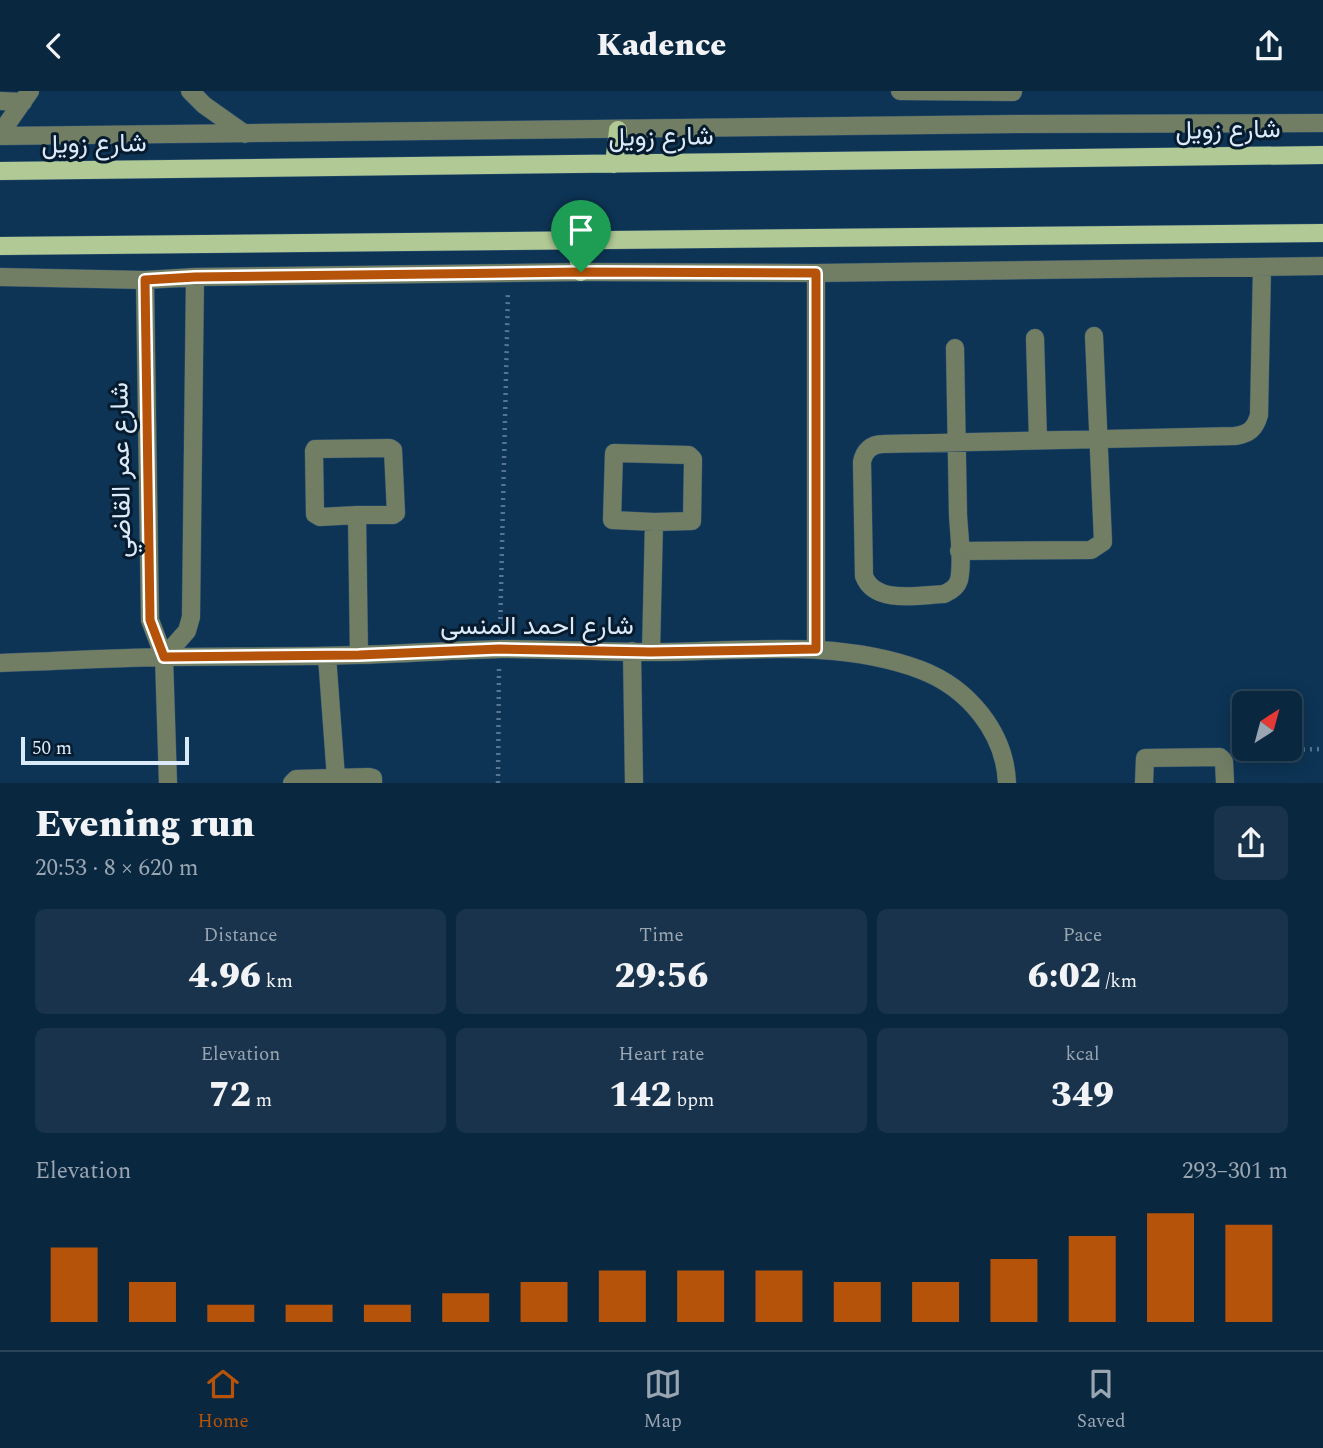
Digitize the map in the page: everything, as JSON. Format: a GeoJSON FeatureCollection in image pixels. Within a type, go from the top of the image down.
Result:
{"type":"FeatureCollection","features":[{"type":"Feature","properties":{"kind":"main road"},"geometry":{"type":"LineString","coordinates":[[614,164],[618,130]]}},
{"type":"Feature","properties":{"kind":"main road","name":"شارع زويل"},"geometry":{"type":"LineString","coordinates":[[0,171],[1323,155]]}},
{"type":"Feature","properties":{"kind":"main road"},"geometry":{"type":"LineString","coordinates":[[0,246],[1323,233]]}},
{"type":"Feature","properties":{"kind":"main road"},"geometry":{"type":"LineString","coordinates":[[575,240],[581,272]]}},
{"type":"Feature","properties":{"kind":"street"},"geometry":{"type":"LineString","coordinates":[[190,91],[204,105],[245,134]]}},
{"type":"Feature","properties":{"kind":"street"},"geometry":{"type":"LineString","coordinates":[[900,91],[1013,91],[1015,124]]}},
{"type":"Feature","properties":{"kind":"street"},"geometry":{"type":"LineString","coordinates":[[0,135],[27,96]]}},
{"type":"Feature","properties":{"kind":"street"},"geometry":{"type":"LineString","coordinates":[[0,101],[27,96]]}},
{"type":"Feature","properties":{"kind":"street"},"geometry":{"type":"LineString","coordinates":[[0,135],[1323,123]]}},
{"type":"Feature","properties":{"kind":"street"},"geometry":{"type":"LineString","coordinates":[[0,277],[145,280],[581,272],[816,273],[1323,266]]}},
{"type":"Feature","properties":{"kind":"street"},"geometry":{"type":"LineString","coordinates":[[955,348],[957,442],[959,551],[958,583],[950,592],[944,594],[892,595],[879,592],[869,586],[863,576],[862,462],[866,450],[877,444],[957,442],[1038,440],[1235,436],[1251,431],[1259,415],[1262,267]]}},
{"type":"Feature","properties":{"kind":"street"},"geometry":{"type":"LineString","coordinates":[[816,273],[816,649]]}},
{"type":"Feature","properties":{"kind":"street"},"geometry":{"type":"LineString","coordinates":[[164,657],[187,631],[191,617],[195,277]]}},
{"type":"Feature","properties":{"kind":"street","name":"شارع عمر القاضي"},"geometry":{"type":"LineString","coordinates":[[145,280],[150,620],[164,657],[168,783]]}},
{"type":"Feature","properties":{"kind":"street"},"geometry":{"type":"LineString","coordinates":[[959,551],[1091,550],[1100,546],[1104,537],[1094,336]]}},
{"type":"Feature","properties":{"kind":"street"},"geometry":{"type":"LineString","coordinates":[[1035,338],[1038,440]]}},
{"type":"Feature","properties":{"kind":"street"},"geometry":{"type":"LineString","coordinates":[[315,449],[393,450],[396,513],[357,515],[320,517],[315,514],[315,449]]}},
{"type":"Feature","properties":{"kind":"street"},"geometry":{"type":"LineString","coordinates":[[614,453],[689,455],[693,459],[692,521],[654,522],[612,520],[614,453]]}},
{"type":"Feature","properties":{"kind":"street"},"geometry":{"type":"LineString","coordinates":[[357,515],[359,655]]}},
{"type":"Feature","properties":{"kind":"street"},"geometry":{"type":"LineString","coordinates":[[651,652],[654,522]]}},
{"type":"Feature","properties":{"kind":"street","name":"شارع احمد المنسى"},"geometry":{"type":"LineString","coordinates":[[0,663],[164,657],[327,656],[499,649],[651,652],[816,649],[896,663],[920,670],[951,685],[969,699],[997,740],[1007,764],[1007,783]]}},
{"type":"Feature","properties":{"kind":"street"},"geometry":{"type":"LineString","coordinates":[[632,651],[634,783]]}},
{"type":"Feature","properties":{"kind":"street"},"geometry":{"type":"LineString","coordinates":[[327,656],[336,778]]}},
{"type":"Feature","properties":{"kind":"street"},"geometry":{"type":"LineString","coordinates":[[1144,783],[1145,758],[1222,758],[1225,783]]}},
{"type":"Feature","properties":{"kind":"street"},"geometry":{"type":"LineString","coordinates":[[292,783],[296,779],[371,777],[373,783]]}},
{"type":"Feature","properties":{"kind":"path"},"geometry":{"type":"LineString","coordinates":[[498,783],[509,273]]}},
{"type":"Feature","properties":{"kind":"path"},"geometry":{"type":"LineString","coordinates":[[1222,758],[1232,751],[1323,749]]}},
{"type":"Feature","properties":{"kind":"route"},"geometry":{"type":"LineString","coordinates":[[581,272],[816,273],[816,649],[651,652],[499,649],[359,655],[164,657],[150,620],[145,280],[581,272]]}}]}
